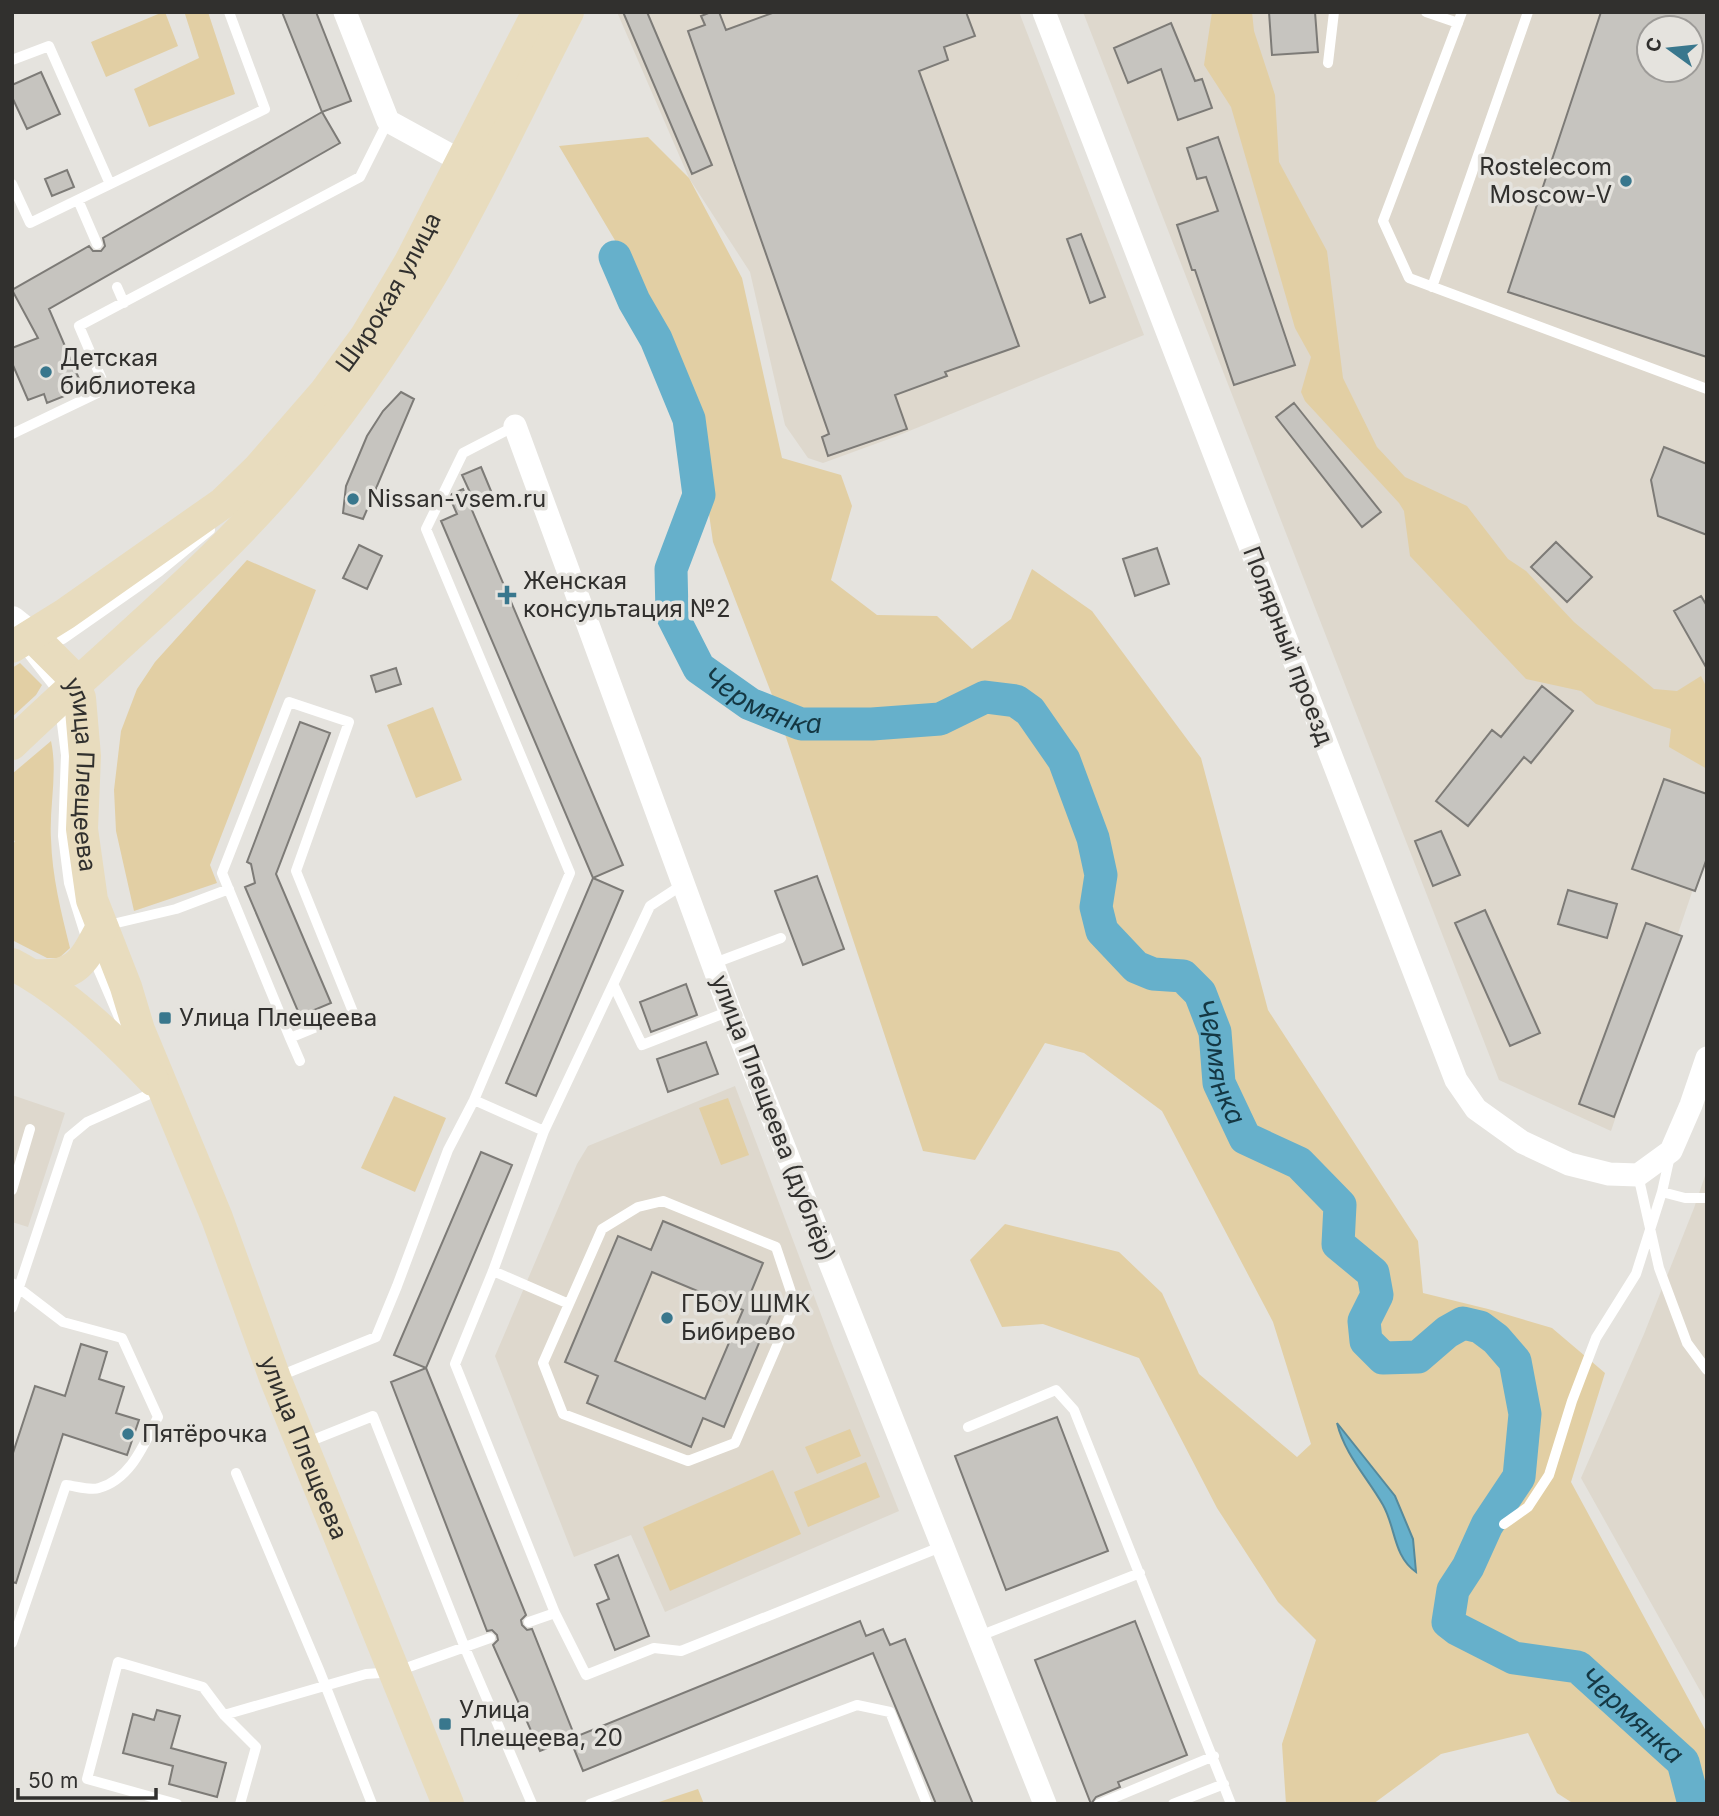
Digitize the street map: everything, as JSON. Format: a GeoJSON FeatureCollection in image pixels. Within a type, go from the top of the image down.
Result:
{"type":"FeatureCollection","features":[{"type":"Feature","properties":{"kind":"main road","name":"Широкая улица"},"geometry":{"type":"LineString","coordinates":[[22,641],[223,503],[258,469],[326,392],[366,336],[464,169],[538,12]]}},
{"type":"Feature","properties":{"kind":"main road","name":"Широкая улица"},"geometry":{"type":"LineString","coordinates":[[12,744],[63,684],[227,529],[286,480],[343,408],[385,349],[432,274],[568,12]]}},
{"type":"Feature","properties":{"kind":"main road","name":"улица Плещеева"},"geometry":{"type":"LineString","coordinates":[[22,641],[80,698],[85,756],[82,829],[96,938],[126,988],[161,1089],[217,1218],[301,1445],[448,1804]]}},
{"type":"Feature","properties":{"kind":"main road","name":"улица Плещеева"},"geometry":{"type":"LineString","coordinates":[[23,970],[51,976],[69,972],[79,965],[96,938]]}},
{"type":"Feature","properties":{"kind":"main road","name":"улица Плещеева"},"geometry":{"type":"LineString","coordinates":[[23,970],[110,1037],[161,1089]]}},
{"type":"Feature","properties":{"kind":"street"},"geometry":{"type":"LineString","coordinates":[[345,12],[388,121],[456,156],[464,169]]}},
{"type":"Feature","properties":{"kind":"street","name":"Полярный проезд"},"geometry":{"type":"LineString","coordinates":[[1044,12],[1457,1080],[1476,1109],[1522,1142],[1569,1164],[1609,1174],[1638,1175]]}},
{"type":"Feature","properties":{"kind":"street","name":"улица Плещеева (дублёр)"},"geometry":{"type":"LineString","coordinates":[[515,426],[730,1011],[1045,1804]]}},
{"type":"Feature","properties":{"kind":"street"},"geometry":{"type":"LineString","coordinates":[[1638,1175],[1671,1151],[1707,1058]]}},
{"type":"Feature","properties":{"kind":"lane"},"geometry":{"type":"LineString","coordinates":[[12,184],[30,223],[265,109],[229,12]]}},
{"type":"Feature","properties":{"kind":"lane"},"geometry":{"type":"LineString","coordinates":[[527,59],[551,12]]}},
{"type":"Feature","properties":{"kind":"lane"},"geometry":{"type":"LineString","coordinates":[[1328,63],[1334,12]]}},
{"type":"Feature","properties":{"kind":"lane"},"geometry":{"type":"LineString","coordinates":[[1426,12],[1460,17],[1382,221],[1409,278],[1707,388]]}},
{"type":"Feature","properties":{"kind":"lane"},"geometry":{"type":"LineString","coordinates":[[1432,287],[1528,12]]}},
{"type":"Feature","properties":{"kind":"lane"},"geometry":{"type":"LineString","coordinates":[[12,60],[49,46],[110,184]]}},
{"type":"Feature","properties":{"kind":"lane"},"geometry":{"type":"LineString","coordinates":[[12,434],[106,389],[79,326],[360,177],[388,121]]}},
{"type":"Feature","properties":{"kind":"lane","name":"Широкая улица"},"geometry":{"type":"LineString","coordinates":[[326,411],[375,344],[420,267],[464,169]]}},
{"type":"Feature","properties":{"kind":"lane"},"geometry":{"type":"LineString","coordinates":[[78,200],[97,244]]}},
{"type":"Feature","properties":{"kind":"lane"},"geometry":{"type":"LineString","coordinates":[[117,287],[124,303]]}},
{"type":"Feature","properties":{"kind":"lane"},"geometry":{"type":"LineString","coordinates":[[275,1378],[376,1337],[448,1150],[474,1100],[570,873],[426,529],[463,453],[515,426]]}},
{"type":"Feature","properties":{"kind":"lane"},"geometry":{"type":"LineString","coordinates":[[227,529],[266,477]]}},
{"type":"Feature","properties":{"kind":"lane"},"geometry":{"type":"LineString","coordinates":[[22,641],[63,639],[138,587],[216,525],[188,560],[165,582]]}},
{"type":"Feature","properties":{"kind":"lane"},"geometry":{"type":"LineString","coordinates":[[290,1038],[353,1012],[296,871],[349,722],[289,702],[222,873],[290,1038],[300,1061]]}},
{"type":"Feature","properties":{"kind":"lane"},"geometry":{"type":"LineString","coordinates":[[682,885],[650,906],[544,1131],[456,1364],[555,1613],[586,1675],[654,1647],[681,1651],[943,1546]]}},
{"type":"Feature","properties":{"kind":"lane"},"geometry":{"type":"LineString","coordinates":[[136,1062],[96,938],[229,889]]}},
{"type":"Feature","properties":{"kind":"lane"},"geometry":{"type":"LineString","coordinates":[[712,964],[781,938]]}},
{"type":"Feature","properties":{"kind":"lane"},"geometry":{"type":"LineString","coordinates":[[614,986],[642,1045],[730,1011]]}},
{"type":"Feature","properties":{"kind":"lane"},"geometry":{"type":"LineString","coordinates":[[12,1308],[15,1286],[69,1137],[86,1122],[161,1089]]}},
{"type":"Feature","properties":{"kind":"lane"},"geometry":{"type":"LineString","coordinates":[[474,1100],[544,1131]]}},
{"type":"Feature","properties":{"kind":"lane"},"geometry":{"type":"LineString","coordinates":[[12,1190],[30,1129]]}},
{"type":"Feature","properties":{"kind":"lane"},"geometry":{"type":"LineString","coordinates":[[1504,1524],[1528,1507],[1549,1475],[1572,1401],[1596,1338],[1636,1274],[1662,1192],[1671,1151]]}},
{"type":"Feature","properties":{"kind":"lane"},"geometry":{"type":"LineString","coordinates":[[1638,1175],[1659,1268],[1688,1343],[1707,1370]]}},
{"type":"Feature","properties":{"kind":"lane"},"geometry":{"type":"LineString","coordinates":[[1662,1192],[1685,1198],[1707,1198]]}},
{"type":"Feature","properties":{"kind":"lane"},"geometry":{"type":"LineString","coordinates":[[663,1201],[776,1247],[795,1304],[735,1443],[688,1461],[563,1414],[542,1363],[569,1304],[602,1229],[638,1207],[663,1201]]}},
{"type":"Feature","properties":{"kind":"lane"},"geometry":{"type":"LineString","coordinates":[[493,1271],[569,1304]]}},
{"type":"Feature","properties":{"kind":"lane"},"geometry":{"type":"LineString","coordinates":[[12,1643],[66,1485],[98,1489],[123,1476],[139,1454],[158,1417],[122,1338],[63,1322],[15,1286]]}},
{"type":"Feature","properties":{"kind":"lane"},"geometry":{"type":"LineString","coordinates":[[968,1427],[1056,1390],[1074,1410],[1231,1804]]}},
{"type":"Feature","properties":{"kind":"lane"},"geometry":{"type":"LineString","coordinates":[[301,1445],[373,1416],[465,1648],[532,1804]]}},
{"type":"Feature","properties":{"kind":"lane"},"geometry":{"type":"LineString","coordinates":[[236,1473],[326,1685],[372,1804]]}},
{"type":"Feature","properties":{"kind":"lane"},"geometry":{"type":"LineString","coordinates":[[977,1637],[1140,1573]]}},
{"type":"Feature","properties":{"kind":"lane"},"geometry":{"type":"LineString","coordinates":[[529,1622],[555,1613]]}},
{"type":"Feature","properties":{"kind":"lane"},"geometry":{"type":"LineString","coordinates":[[224,1715],[366,1674],[395,1672],[490,1638]]}},
{"type":"Feature","properties":{"kind":"lane"},"geometry":{"type":"LineString","coordinates":[[177,1804],[87,1779],[118,1662],[203,1687],[224,1715],[256,1747],[240,1804]]}},
{"type":"Feature","properties":{"kind":"lane"},"geometry":{"type":"LineString","coordinates":[[590,1804],[856,1704],[890,1712],[927,1804]]}},
{"type":"Feature","properties":{"kind":"lane"},"geometry":{"type":"LineString","coordinates":[[1099,1804],[1214,1756]]}},
{"type":"Feature","properties":{"kind":"lane"},"geometry":{"type":"LineString","coordinates":[[1173,1804],[1224,1784]]}},
{"type":"Feature","properties":{"kind":"shaded area"},"geometry":{"type":"Polygon","coordinates":[[[163,12],[178,46],[106,77],[91,42],[163,12]]]}},
{"type":"Feature","properties":{"kind":"shaded area"},"geometry":{"type":"Polygon","coordinates":[[[208,12],[235,94],[149,127],[134,89],[199,58],[185,14],[208,12]]]}},
{"type":"Feature","properties":{"kind":"shaded area"},"geometry":{"type":"Polygon","coordinates":[[[617,12],[1019,12],[1144,335],[897,436],[823,463],[808,458],[785,425],[750,272],[689,178],[617,12]]]}},
{"type":"Feature","properties":{"kind":"shaded area"},"geometry":{"type":"Polygon","coordinates":[[[1083,12],[1707,12],[1707,848],[1611,1131],[1499,1080],[1083,12]]]}},
{"type":"Feature","properties":{"kind":"shaded area"},"geometry":{"type":"Polygon","coordinates":[[[1212,12],[1252,12],[1254,31],[1275,95],[1279,162],[1327,251],[1343,378],[1377,447],[1405,477],[1467,506],[1508,559],[1526,571],[1574,622],[1654,689],[1677,691],[1701,676],[1707,688],[1707,769],[1669,747],[1671,729],[1596,704],[1581,691],[1526,679],[1410,556],[1404,511],[1399,503],[1305,401],[1301,392],[1311,357],[1295,328],[1231,107],[1204,65],[1212,12]]]}},
{"type":"Feature","properties":{"kind":"shaded area"},"geometry":{"type":"Polygon","coordinates":[[[648,137],[689,178],[742,278],[782,458],[841,475],[852,506],[831,580],[877,615],[937,616],[972,649],[1011,619],[1032,569],[1092,611],[1201,758],[1268,1010],[1418,1241],[1423,1293],[1552,1328],[1605,1373],[1571,1482],[1707,1733],[1707,1804],[1574,1804],[1557,1793],[1528,1733],[1441,1754],[1373,1804],[1286,1804],[1282,1744],[1316,1640],[1278,1602],[1217,1508],[1139,1358],[1043,1324],[1002,1327],[970,1260],[1005,1224],[1119,1252],[1162,1293],[1199,1374],[1297,1457],[1311,1444],[1273,1322],[1162,1111],[1084,1053],[1045,1043],[975,1160],[923,1151],[772,695],[713,542],[694,408],[632,269],[559,146],[648,137]]]}},
{"type":"Feature","properties":{"kind":"shaded area"},"geometry":{"type":"Polygon","coordinates":[[[247,560],[316,590],[210,865],[217,883],[134,911],[116,831],[114,790],[121,731],[137,689],[155,662],[247,560]]]}},
{"type":"Feature","properties":{"kind":"shaded area"},"geometry":{"type":"Polygon","coordinates":[[[20,663],[42,685],[36,695],[12,717],[12,668],[20,663]]]}},
{"type":"Feature","properties":{"kind":"shaded area"},"geometry":{"type":"Polygon","coordinates":[[[433,707],[462,780],[416,798],[387,725],[433,707]]]}},
{"type":"Feature","properties":{"kind":"shaded area"},"geometry":{"type":"Polygon","coordinates":[[[51,741],[54,765],[51,827],[53,867],[70,948],[59,958],[47,958],[12,940],[12,843],[15,842],[12,836],[12,774],[51,741]]]}},
{"type":"Feature","properties":{"kind":"shaded area","name":"ГБОУ ШМК Бибирево"},"geometry":{"type":"Polygon","coordinates":[[[735,1086],[834,1349],[899,1511],[665,1612],[631,1535],[574,1557],[495,1356],[577,1164],[588,1146],[735,1086]]]}},
{"type":"Feature","properties":{"kind":"shaded area"},"geometry":{"type":"Polygon","coordinates":[[[12,1095],[65,1113],[28,1227],[12,1222],[12,1095]]]}},
{"type":"Feature","properties":{"kind":"shaded area"},"geometry":{"type":"Polygon","coordinates":[[[394,1096],[446,1118],[415,1192],[361,1168],[394,1096]]]}},
{"type":"Feature","properties":{"kind":"shaded area"},"geometry":{"type":"Polygon","coordinates":[[[728,1098],[749,1155],[721,1165],[699,1108],[728,1098]]]}},
{"type":"Feature","properties":{"kind":"shaded area"},"geometry":{"type":"Polygon","coordinates":[[[1707,1170],[1707,1703],[1581,1478],[1644,1334],[1707,1170]]]}},
{"type":"Feature","properties":{"kind":"shaded area"},"geometry":{"type":"Polygon","coordinates":[[[850,1429],[861,1456],[817,1474],[805,1447],[850,1429]]]}},
{"type":"Feature","properties":{"kind":"shaded area"},"geometry":{"type":"Polygon","coordinates":[[[866,1462],[880,1497],[808,1527],[794,1492],[866,1462]]]}},
{"type":"Feature","properties":{"kind":"shaded area"},"geometry":{"type":"Polygon","coordinates":[[[773,1470],[801,1534],[670,1591],[643,1527],[773,1470]]]}},
{"type":"Feature","properties":{"kind":"shaded area"},"geometry":{"type":"Polygon","coordinates":[[[698,1789],[704,1804],[653,1804],[698,1789]]]}},
{"type":"Feature","properties":{"kind":"water"},"geometry":{"type":"Polygon","coordinates":[[[1337,1423],[1395,1496],[1413,1539],[1416,1572],[1403,1558],[1383,1505],[1351,1456],[1337,1423]]]}},
{"type":"Feature","properties":{"kind":"building"},"geometry":{"type":"Polygon","coordinates":[[[282,12],[316,12],[351,101],[322,112],[282,12]]]}},
{"type":"Feature","properties":{"kind":"building"},"geometry":{"type":"Polygon","coordinates":[[[623,12],[647,12],[712,165],[692,174],[623,12]]]}},
{"type":"Feature","properties":{"kind":"building"},"geometry":{"type":"Polygon","coordinates":[[[719,12],[726,30],[775,12],[966,12],[975,36],[944,47],[948,60],[919,71],[1019,346],[945,372],[947,376],[895,395],[907,429],[828,456],[822,437],[829,434],[688,31],[705,25],[701,16],[719,12]]]}},
{"type":"Feature","properties":{"kind":"building"},"geometry":{"type":"Polygon","coordinates":[[[1269,12],[1315,12],[1318,52],[1272,55],[1269,12]]]}},
{"type":"Feature","properties":{"kind":"building","name":"Rostelecom Moscow-V"},"geometry":{"type":"Polygon","coordinates":[[[1601,12],[1707,12],[1707,357],[1508,292],[1601,12]]]}},
{"type":"Feature","properties":{"kind":"building"},"geometry":{"type":"Polygon","coordinates":[[[1171,23],[1195,81],[1202,79],[1212,108],[1178,120],[1161,69],[1128,83],[1114,48],[1171,23]]]}},
{"type":"Feature","properties":{"kind":"building"},"geometry":{"type":"Polygon","coordinates":[[[41,72],[60,114],[27,129],[12,97],[12,85],[41,72]]]}},
{"type":"Feature","properties":{"kind":"building"},"geometry":{"type":"Polygon","coordinates":[[[322,112],[340,143],[49,309],[80,381],[64,388],[67,395],[47,403],[44,394],[28,400],[12,363],[12,348],[38,338],[12,290],[89,246],[93,251],[101,251],[105,246],[103,238],[322,112]]]}},
{"type":"Feature","properties":{"kind":"building"},"geometry":{"type":"Polygon","coordinates":[[[1218,137],[1295,365],[1234,385],[1177,225],[1218,211],[1206,177],[1197,179],[1187,148],[1218,137]]]}},
{"type":"Feature","properties":{"kind":"building"},"geometry":{"type":"Polygon","coordinates":[[[67,170],[74,187],[52,196],[45,179],[67,170]]]}},
{"type":"Feature","properties":{"kind":"building"},"geometry":{"type":"Polygon","coordinates":[[[1081,234],[1105,297],[1090,303],[1067,239],[1081,234]]]}},
{"type":"Feature","properties":{"kind":"building"},"geometry":{"type":"Polygon","coordinates":[[[401,392],[414,399],[363,519],[343,513],[346,486],[367,436],[383,411],[401,392]]]}},
{"type":"Feature","properties":{"kind":"building"},"geometry":{"type":"Polygon","coordinates":[[[1294,403],[1381,512],[1362,527],[1276,417],[1294,403]]]}},
{"type":"Feature","properties":{"kind":"building"},"geometry":{"type":"Polygon","coordinates":[[[1664,447],[1707,464],[1707,535],[1658,516],[1651,480],[1664,447]]]}},
{"type":"Feature","properties":{"kind":"building"},"geometry":{"type":"Polygon","coordinates":[[[481,467],[491,491],[473,499],[462,475],[481,467]]]}},
{"type":"Feature","properties":{"kind":"building"},"geometry":{"type":"Polygon","coordinates":[[[463,489],[623,865],[593,878],[441,521],[457,514],[450,498],[452,494],[463,489]]]}},
{"type":"Feature","properties":{"kind":"building"},"geometry":{"type":"Polygon","coordinates":[[[1556,542],[1592,577],[1567,602],[1531,567],[1556,542]]]}},
{"type":"Feature","properties":{"kind":"building"},"geometry":{"type":"Polygon","coordinates":[[[359,545],[382,556],[367,589],[343,578],[359,545]]]}},
{"type":"Feature","properties":{"kind":"building"},"geometry":{"type":"Polygon","coordinates":[[[1157,548],[1169,584],[1135,596],[1123,559],[1157,548]]]}},
{"type":"Feature","properties":{"kind":"building"},"geometry":{"type":"Polygon","coordinates":[[[1701,596],[1707,606],[1707,669],[1674,611],[1701,596]]]}},
{"type":"Feature","properties":{"kind":"building"},"geometry":{"type":"Polygon","coordinates":[[[396,668],[401,684],[376,692],[371,676],[396,668]]]}},
{"type":"Feature","properties":{"kind":"building"},"geometry":{"type":"Polygon","coordinates":[[[1542,686],[1573,711],[1531,763],[1524,757],[1468,826],[1436,801],[1492,730],[1501,737],[1542,686]]]}},
{"type":"Feature","properties":{"kind":"building"},"geometry":{"type":"Polygon","coordinates":[[[300,722],[330,733],[276,874],[331,1003],[300,1016],[245,887],[255,883],[251,864],[247,862],[300,722]]]}},
{"type":"Feature","properties":{"kind":"building"},"geometry":{"type":"Polygon","coordinates":[[[1664,779],[1707,794],[1707,858],[1695,891],[1632,869],[1664,779]]]}},
{"type":"Feature","properties":{"kind":"building"},"geometry":{"type":"Polygon","coordinates":[[[1441,831],[1460,875],[1433,886],[1415,841],[1441,831]]]}},
{"type":"Feature","properties":{"kind":"building"},"geometry":{"type":"Polygon","coordinates":[[[817,876],[844,949],[803,965],[775,891],[817,876]]]}},
{"type":"Feature","properties":{"kind":"building"},"geometry":{"type":"Polygon","coordinates":[[[593,878],[623,891],[536,1096],[506,1083],[593,878]]]}},
{"type":"Feature","properties":{"kind":"building"},"geometry":{"type":"Polygon","coordinates":[[[1568,890],[1617,904],[1607,938],[1558,924],[1568,890]]]}},
{"type":"Feature","properties":{"kind":"building"},"geometry":{"type":"Polygon","coordinates":[[[1485,910],[1540,1033],[1510,1046],[1455,923],[1485,910]]]}},
{"type":"Feature","properties":{"kind":"building"},"geometry":{"type":"Polygon","coordinates":[[[1646,923],[1682,936],[1614,1117],[1579,1104],[1646,923]]]}},
{"type":"Feature","properties":{"kind":"building"},"geometry":{"type":"Polygon","coordinates":[[[686,984],[697,1015],[651,1032],[640,1002],[686,984]]]}},
{"type":"Feature","properties":{"kind":"building"},"geometry":{"type":"Polygon","coordinates":[[[706,1042],[718,1074],[668,1092],[657,1059],[706,1042]]]}},
{"type":"Feature","properties":{"kind":"building"},"geometry":{"type":"Polygon","coordinates":[[[481,1152],[512,1165],[426,1368],[394,1355],[481,1152]]]}},
{"type":"Feature","properties":{"kind":"building"},"geometry":{"type":"Polygon","coordinates":[[[663,1221],[763,1263],[751,1292],[776,1302],[724,1427],[703,1418],[691,1447],[587,1403],[598,1376],[565,1362],[618,1236],[651,1250],[663,1221]],[[652,1272],[615,1361],[705,1399],[743,1310],[652,1272]]]}},
{"type":"Feature","properties":{"kind":"building"},"geometry":{"type":"Polygon","coordinates":[[[81,1344],[107,1352],[99,1379],[124,1387],[116,1413],[139,1420],[127,1455],[63,1434],[16,1583],[12,1582],[12,1456],[35,1386],[65,1396],[81,1344]]]}},
{"type":"Feature","properties":{"kind":"building"},"geometry":{"type":"Polygon","coordinates":[[[426,1368],[526,1615],[521,1620],[522,1625],[527,1630],[532,1629],[575,1737],[540,1751],[493,1645],[498,1640],[497,1635],[492,1630],[487,1631],[391,1382],[426,1368]]]}},
{"type":"Feature","properties":{"kind":"building"},"geometry":{"type":"Polygon","coordinates":[[[1057,1417],[1108,1551],[1006,1590],[955,1456],[1057,1417]]]}},
{"type":"Feature","properties":{"kind":"building"},"geometry":{"type":"Polygon","coordinates":[[[618,1555],[649,1636],[615,1650],[597,1604],[609,1599],[595,1565],[618,1555]]]}},
{"type":"Feature","properties":{"kind":"building"},"geometry":{"type":"Polygon","coordinates":[[[860,1621],[866,1636],[883,1629],[890,1645],[905,1639],[973,1804],[936,1804],[873,1653],[583,1771],[570,1739],[860,1621]]]}},
{"type":"Feature","properties":{"kind":"building"},"geometry":{"type":"Polygon","coordinates":[[[1135,1621],[1187,1755],[1118,1782],[1120,1787],[1096,1797],[1091,1804],[1035,1660],[1135,1621]]]}},
{"type":"Feature","properties":{"kind":"building"},"geometry":{"type":"Polygon","coordinates":[[[157,1710],[180,1716],[171,1748],[226,1763],[217,1797],[169,1784],[173,1766],[123,1753],[133,1714],[154,1720],[157,1710]]]}},
{"type":"Feature","properties":{"kind":"waterway","name":"Чермянка"},"geometry":{"type":"LineString","coordinates":[[615,257],[634,301],[656,339],[689,419],[699,495],[671,569],[672,615],[699,668],[750,704],[801,724],[872,724],[940,719],[985,697],[1016,701],[1030,711],[1064,760],[1093,838],[1101,875],[1096,907],[1102,931],[1136,967],[1153,974],[1183,976],[1200,993],[1215,1032],[1219,1083],[1245,1138],[1299,1163],[1340,1205],[1338,1244],[1373,1273],[1377,1295],[1364,1321],[1366,1341],[1383,1358],[1418,1357],[1447,1332],[1463,1323],[1480,1327],[1496,1339],[1515,1361],[1525,1414],[1519,1477],[1487,1525],[1468,1567],[1453,1590],[1448,1622],[1514,1658],[1578,1667],[1683,1762],[1694,1804]]}},
{"type":"Feature","properties":{"kind":"place","name":"Rostelecom Moscow-V"},"geometry":{"type":"Point","coordinates":[1626,181]}},
{"type":"Feature","properties":{"kind":"place","name":"Детская библиотека"},"geometry":{"type":"Point","coordinates":[46,372]}},
{"type":"Feature","properties":{"kind":"place","name":"Nissan-vsem.ru"},"geometry":{"type":"Point","coordinates":[353,499]}},
{"type":"Feature","properties":{"kind":"place","name":"Женская консультация №2"},"geometry":{"type":"Point","coordinates":[507,595]}},
{"type":"Feature","properties":{"kind":"place","name":"Улица Плещеева"},"geometry":{"type":"Point","coordinates":[165,1018]}},
{"type":"Feature","properties":{"kind":"place","name":"ГБОУ ШМК Бибирево"},"geometry":{"type":"Point","coordinates":[667,1318]}},
{"type":"Feature","properties":{"kind":"place","name":"Пятёрочка"},"geometry":{"type":"Point","coordinates":[128,1434]}},
{"type":"Feature","properties":{"kind":"place","name":"Улица Плещеева, 20"},"geometry":{"type":"Point","coordinates":[445,1724]}}]}
